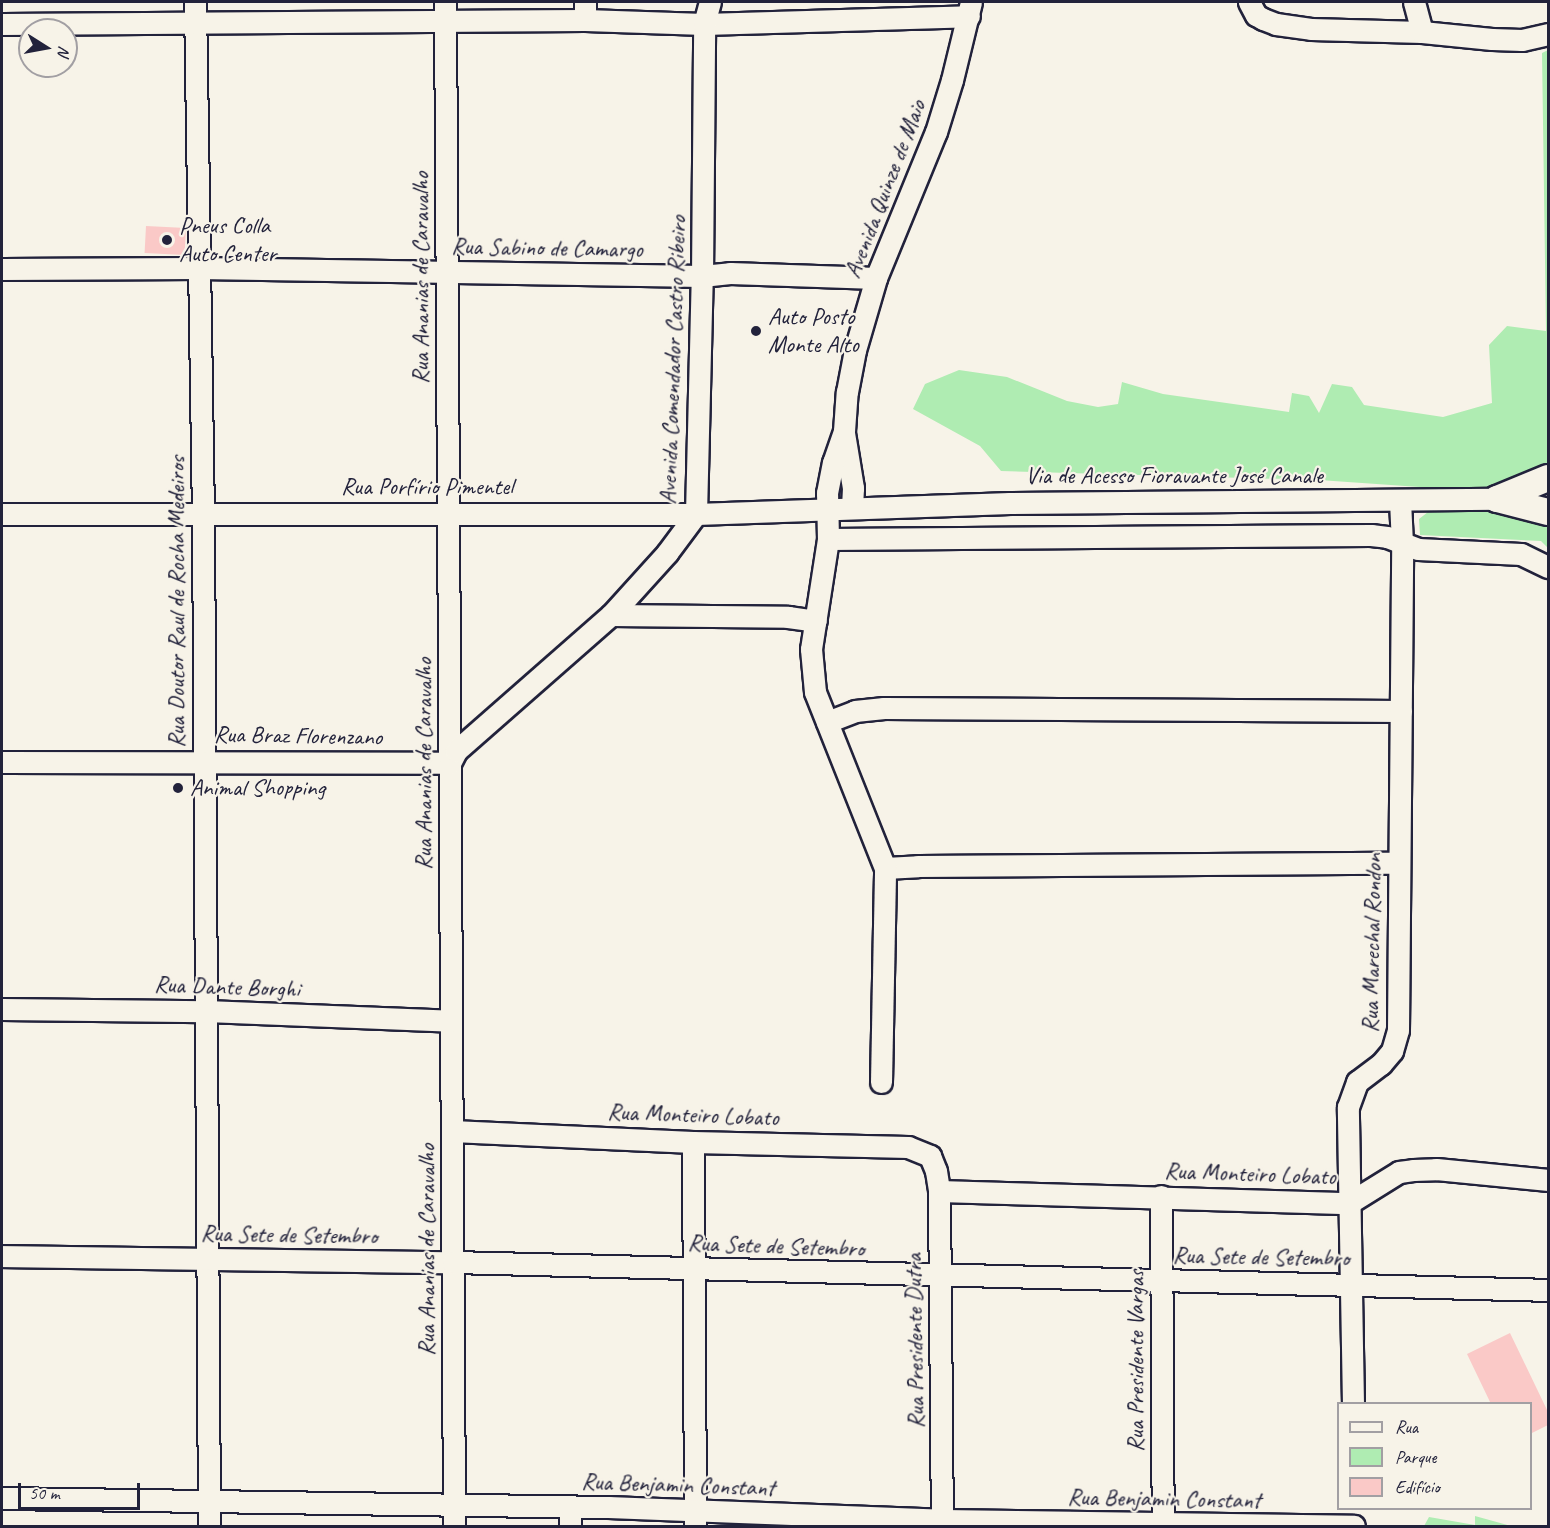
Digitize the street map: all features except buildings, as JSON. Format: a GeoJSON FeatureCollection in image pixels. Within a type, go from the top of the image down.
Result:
{"type":"FeatureCollection","features":[{"type":"Feature","properties":{"kind":"main road"},"geometry":{"type":"LineString","coordinates":[[1497,499],[1548,478]]}},
{"type":"Feature","properties":{"kind":"main road"},"geometry":{"type":"LineString","coordinates":[[1497,499],[1548,512]]}},
{"type":"Feature","properties":{"kind":"street","name":"Rua Doutor Raul de Rocha Medeiros"},"geometry":{"type":"LineString","coordinates":[[195,2],[203,515],[209,1527]]}},
{"type":"Feature","properties":{"kind":"street","name":"Avenida Comendador Castro Ribeiro"},"geometry":{"type":"LineString","coordinates":[[450,763],[456,751],[611,615],[667,553],[696,514],[702,276],[704,24],[710,2]]}},
{"type":"Feature","properties":{"kind":"street"},"geometry":{"type":"LineString","coordinates":[[1414,2],[1422,32]]}},
{"type":"Feature","properties":{"kind":"street"},"geometry":{"type":"LineString","coordinates":[[1249,3],[1256,15],[1276,24],[1340,31],[1422,32],[1522,40],[1548,34]]}},
{"type":"Feature","properties":{"kind":"street"},"geometry":{"type":"LineString","coordinates":[[2,24],[195,24],[445,12],[585,11],[704,24],[970,9]]}},
{"type":"Feature","properties":{"kind":"street","name":"Avenida Quinze de Maio"},"geometry":{"type":"LineString","coordinates":[[844,431],[847,392],[855,350],[876,278],[936,132],[970,9]]}},
{"type":"Feature","properties":{"kind":"street","name":"Rua Ananias de Caravalho"},"geometry":{"type":"LineString","coordinates":[[445,12],[454,1516]]}},
{"type":"Feature","properties":{"kind":"street","name":"Rua Sabino de Camargo"},"geometry":{"type":"LineString","coordinates":[[2,269],[198,267],[702,276],[730,273],[876,278]]}},
{"type":"Feature","properties":{"kind":"street"},"geometry":{"type":"LineString","coordinates":[[844,431],[853,488],[852,507]]}},
{"type":"Feature","properties":{"kind":"street"},"geometry":{"type":"LineString","coordinates":[[844,431],[833,463],[827,510],[828,539],[811,649],[812,677],[827,722],[885,868],[881,1082]]}},
{"type":"Feature","properties":{"kind":"street","name":"Via de Acesso Fioravante José Canale"},"geometry":{"type":"LineString","coordinates":[[852,507],[1210,500],[1497,499]]}},
{"type":"Feature","properties":{"kind":"street","name":"Rua Marechal Rondon"},"geometry":{"type":"LineString","coordinates":[[1353,1402],[1349,1098],[1362,1076],[1387,1059],[1397,1038],[1402,544],[1400,500]]}},
{"type":"Feature","properties":{"kind":"street","name":"Rua Porfírio Pimentel"},"geometry":{"type":"LineString","coordinates":[[2,514],[203,515],[448,512],[696,514],[827,510],[852,507]]}},
{"type":"Feature","properties":{"kind":"street"},"geometry":{"type":"LineString","coordinates":[[828,539],[1371,535],[1387,537],[1418,549],[1521,554],[1548,567]]}},
{"type":"Feature","properties":{"kind":"street"},"geometry":{"type":"LineString","coordinates":[[611,615],[788,617],[816,621]]}},
{"type":"Feature","properties":{"kind":"street"},"geometry":{"type":"LineString","coordinates":[[827,722],[855,711],[884,708],[1401,711]]}},
{"type":"Feature","properties":{"kind":"street","name":"Rua Braz Florenzano"},"geometry":{"type":"LineString","coordinates":[[2,762],[204,760],[450,763]]}},
{"type":"Feature","properties":{"kind":"street"},"geometry":{"type":"LineString","coordinates":[[885,868],[1400,863]]}},
{"type":"Feature","properties":{"kind":"street","name":"Rua Dante Borghi"},"geometry":{"type":"LineString","coordinates":[[2,1009],[206,1011],[451,1021]]}},
{"type":"Feature","properties":{"kind":"street","name":"Rua Monteiro Lobato"},"geometry":{"type":"LineString","coordinates":[[452,1131],[693,1142],[908,1147],[930,1156]]}},
{"type":"Feature","properties":{"kind":"street"},"geometry":{"type":"LineString","coordinates":[[693,1142],[695,1518]]}},
{"type":"Feature","properties":{"kind":"street","name":"Rua Presidente Dutra"},"geometry":{"type":"LineString","coordinates":[[930,1156],[936,1171],[939,1191],[942,1523]]}},
{"type":"Feature","properties":{"kind":"street","name":"Rua Monteiro Lobato"},"geometry":{"type":"LineString","coordinates":[[939,1191],[1349,1203],[1399,1172],[1413,1170],[1436,1169],[1548,1180]]}},
{"type":"Feature","properties":{"kind":"street","name":"Rua Presidente Vargas"},"geometry":{"type":"LineString","coordinates":[[1161,1196],[1163,1526]]}},
{"type":"Feature","properties":{"kind":"street","name":"Rua Sete de Setembro"},"geometry":{"type":"LineString","coordinates":[[2,1256],[453,1262],[695,1270],[1548,1290]]}},
{"type":"Feature","properties":{"kind":"street","name":"Rua Benjamin Constant"},"geometry":{"type":"LineString","coordinates":[[2,1497],[209,1500],[454,1516],[1163,1526],[1354,1526]]}},
{"type":"Feature","properties":{"kind":"street"},"geometry":{"type":"LineString","coordinates":[[1354,1510],[1354,1526]]}},
{"type":"Feature","properties":{"kind":"green space"},"geometry":{"type":"Polygon","coordinates":[[[1548,50],[1548,470],[1503,488],[1477,491],[1319,480],[1001,471],[980,446],[913,409],[925,384],[959,370],[1007,377],[1067,401],[1098,407],[1118,404],[1122,382],[1163,394],[1289,412],[1292,393],[1309,396],[1319,413],[1332,384],[1352,387],[1364,405],[1443,417],[1492,403],[1489,345],[1507,326],[1546,331],[1542,53],[1548,50]]]}},
{"type":"Feature","properties":{"kind":"green space"},"geometry":{"type":"Polygon","coordinates":[[[1500,509],[1548,520],[1548,548],[1541,541],[1420,535],[1419,519],[1428,512],[1500,509]]]}},
{"type":"Feature","properties":{"kind":"green space"},"geometry":{"type":"Polygon","coordinates":[[[1475,1516],[1511,1526],[1424,1526],[1429,1517],[1475,1525],[1475,1516]]]}},
{"type":"Feature","properties":{"kind":"place","name":"Pneus Colla Auto Center"},"geometry":{"type":"Point","coordinates":[167,240]}},
{"type":"Feature","properties":{"kind":"place","name":"Auto Posto Monte Alto"},"geometry":{"type":"Point","coordinates":[756,331]}},
{"type":"Feature","properties":{"kind":"place","name":"Animal Shopping"},"geometry":{"type":"Point","coordinates":[178,788]}}]}
